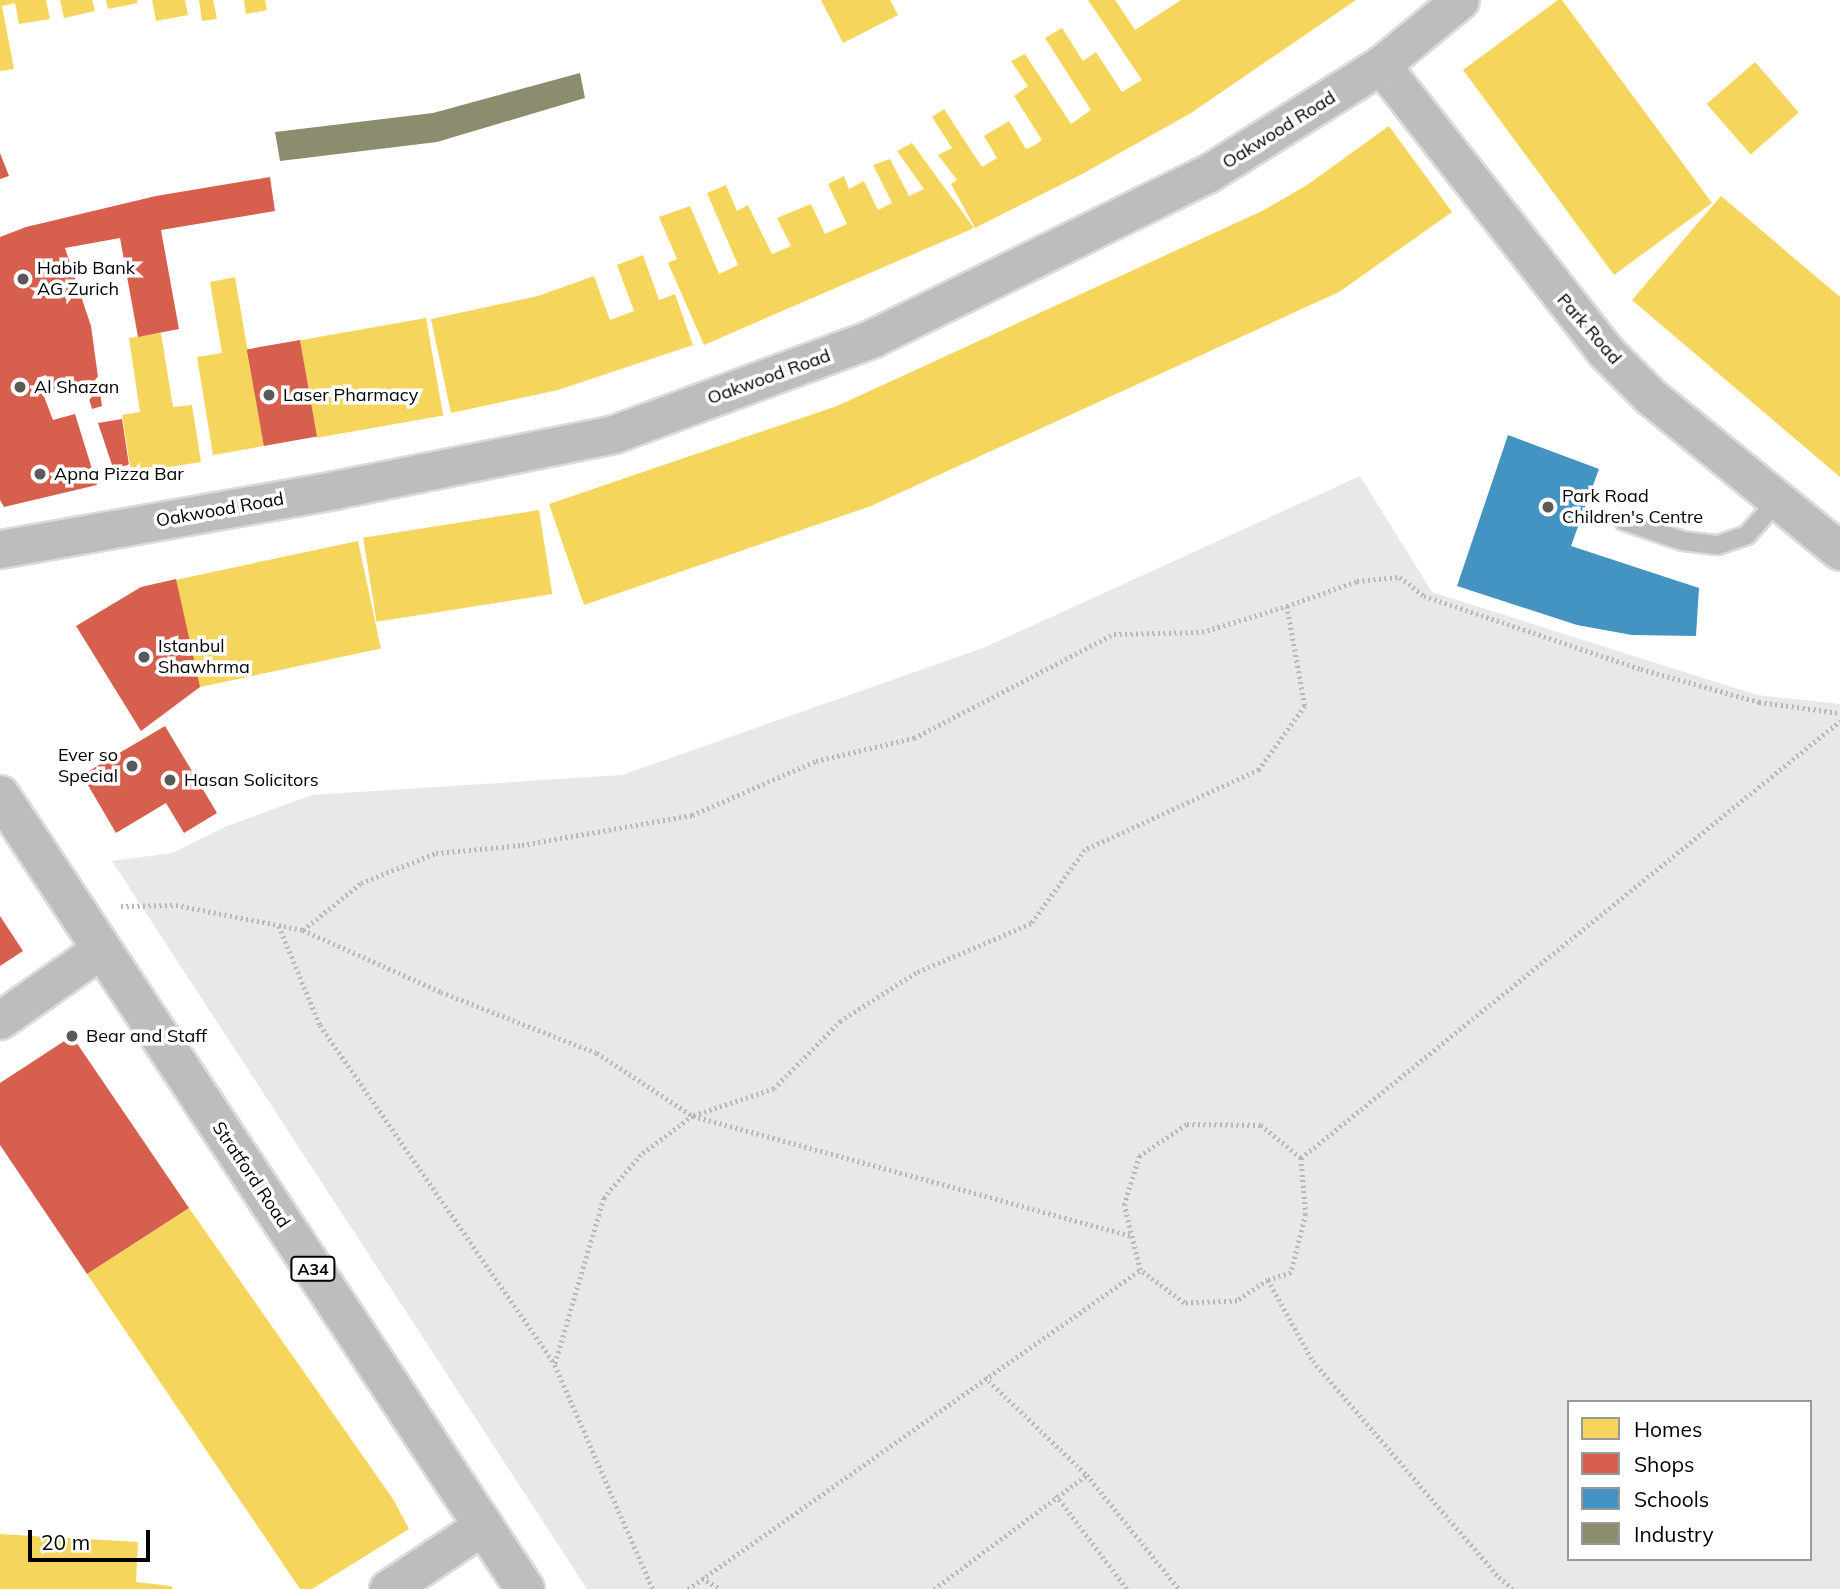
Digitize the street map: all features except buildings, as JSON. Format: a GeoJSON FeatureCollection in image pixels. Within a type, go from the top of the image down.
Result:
{"type":"FeatureCollection","features":[{"type":"Feature","properties":{"kind":"highway","name":"Stratford Road"},"geometry":{"type":"LineString","coordinates":[[0,794],[100,950],[525,1589]]}},
{"type":"Feature","properties":{"kind":"street","name":"Oakwood Road"},"geometry":{"type":"LineString","coordinates":[[0,549],[334,490],[614,434],[873,338],[1207,174],[1381,65],[1460,0]]}},
{"type":"Feature","properties":{"kind":"street","name":"Park Road"},"geometry":{"type":"LineString","coordinates":[[1381,65],[1605,351],[1650,396],[1840,551]]}},
{"type":"Feature","properties":{"kind":"street"},"geometry":{"type":"LineString","coordinates":[[0,1020],[100,950]]}},
{"type":"Feature","properties":{"kind":"street"},"geometry":{"type":"LineString","coordinates":[[388,1589],[484,1525]]}},
{"type":"Feature","properties":{"kind":"lane"},"geometry":{"type":"LineString","coordinates":[[1624,521],[1683,541],[1718,545],[1747,535],[1778,500]]}},
{"type":"Feature","properties":{"kind":"path"},"geometry":{"type":"LineString","coordinates":[[303,930],[361,883],[436,853],[523,845],[692,815],[816,761],[915,738],[1114,634],[1202,632],[1357,581],[1400,577],[1424,596],[1642,669],[1759,702],[1840,713]]}},
{"type":"Feature","properties":{"kind":"path"},"geometry":{"type":"LineString","coordinates":[[555,1364],[604,1198],[641,1155],[693,1116],[774,1089],[841,1021],[905,979],[1031,923],[1085,850],[1259,770],[1305,706],[1287,606]]}},
{"type":"Feature","properties":{"kind":"path"},"geometry":{"type":"LineString","coordinates":[[1301,1158],[1840,721]]}},
{"type":"Feature","properties":{"kind":"path"},"geometry":{"type":"LineString","coordinates":[[71,906],[176,905],[303,930],[441,992],[597,1053],[693,1116],[1132,1236]]}},
{"type":"Feature","properties":{"kind":"path"},"geometry":{"type":"LineString","coordinates":[[279,925],[320,1026],[555,1364],[653,1589]]}},
{"type":"Feature","properties":{"kind":"path"},"geometry":{"type":"LineString","coordinates":[[1187,1124],[1261,1125],[1301,1158],[1306,1214],[1291,1273],[1268,1280],[1237,1301],[1184,1303],[1140,1270],[1124,1205],[1139,1156],[1187,1124]]}},
{"type":"Feature","properties":{"kind":"path"},"geometry":{"type":"LineString","coordinates":[[688,1589],[1140,1270]]}},
{"type":"Feature","properties":{"kind":"path"},"geometry":{"type":"LineString","coordinates":[[1268,1280],[1313,1361],[1499,1577],[1513,1589]]}},
{"type":"Feature","properties":{"kind":"path"},"geometry":{"type":"LineString","coordinates":[[985,1377],[1087,1475],[1179,1589]]}},
{"type":"Feature","properties":{"kind":"path"},"geometry":{"type":"LineString","coordinates":[[934,1589],[1056,1495],[1087,1475]]}},
{"type":"Feature","properties":{"kind":"path"},"geometry":{"type":"LineString","coordinates":[[1056,1495],[1127,1589]]}},
{"type":"Feature","properties":{"kind":"path"},"geometry":{"type":"LineString","coordinates":[[702,1578],[720,1589]]}},
{"type":"Feature","properties":{"kind":"shaded area"},"geometry":{"type":"Polygon","coordinates":[[[1360,476],[1432,592],[1757,695],[1840,704],[1840,1589],[587,1589],[112,861],[172,853],[227,826],[312,795],[622,775],[983,648],[1360,476]]]}},
{"type":"Feature","properties":{"kind":"place","name":"Habib Bank AG Zurich"},"geometry":{"type":"Point","coordinates":[23,279]}},
{"type":"Feature","properties":{"kind":"place","name":"Al Shazan"},"geometry":{"type":"Point","coordinates":[20,387]}},
{"type":"Feature","properties":{"kind":"place","name":"Laser Pharmacy"},"geometry":{"type":"Point","coordinates":[269,395]}},
{"type":"Feature","properties":{"kind":"place","name":"Apna Pizza Bar"},"geometry":{"type":"Point","coordinates":[40,474]}},
{"type":"Feature","properties":{"kind":"place","name":"Park Road Children's Centre"},"geometry":{"type":"Point","coordinates":[1548,507]}},
{"type":"Feature","properties":{"kind":"place","name":"Istanbul Shawhrma"},"geometry":{"type":"Point","coordinates":[144,657]}},
{"type":"Feature","properties":{"kind":"place","name":"Ever so Special"},"geometry":{"type":"Point","coordinates":[132,766]}},
{"type":"Feature","properties":{"kind":"place","name":"Hasan Solicitors"},"geometry":{"type":"Point","coordinates":[170,780]}},
{"type":"Feature","properties":{"kind":"place","name":"Bear and Staff"},"geometry":{"type":"Point","coordinates":[72,1036]}}]}
